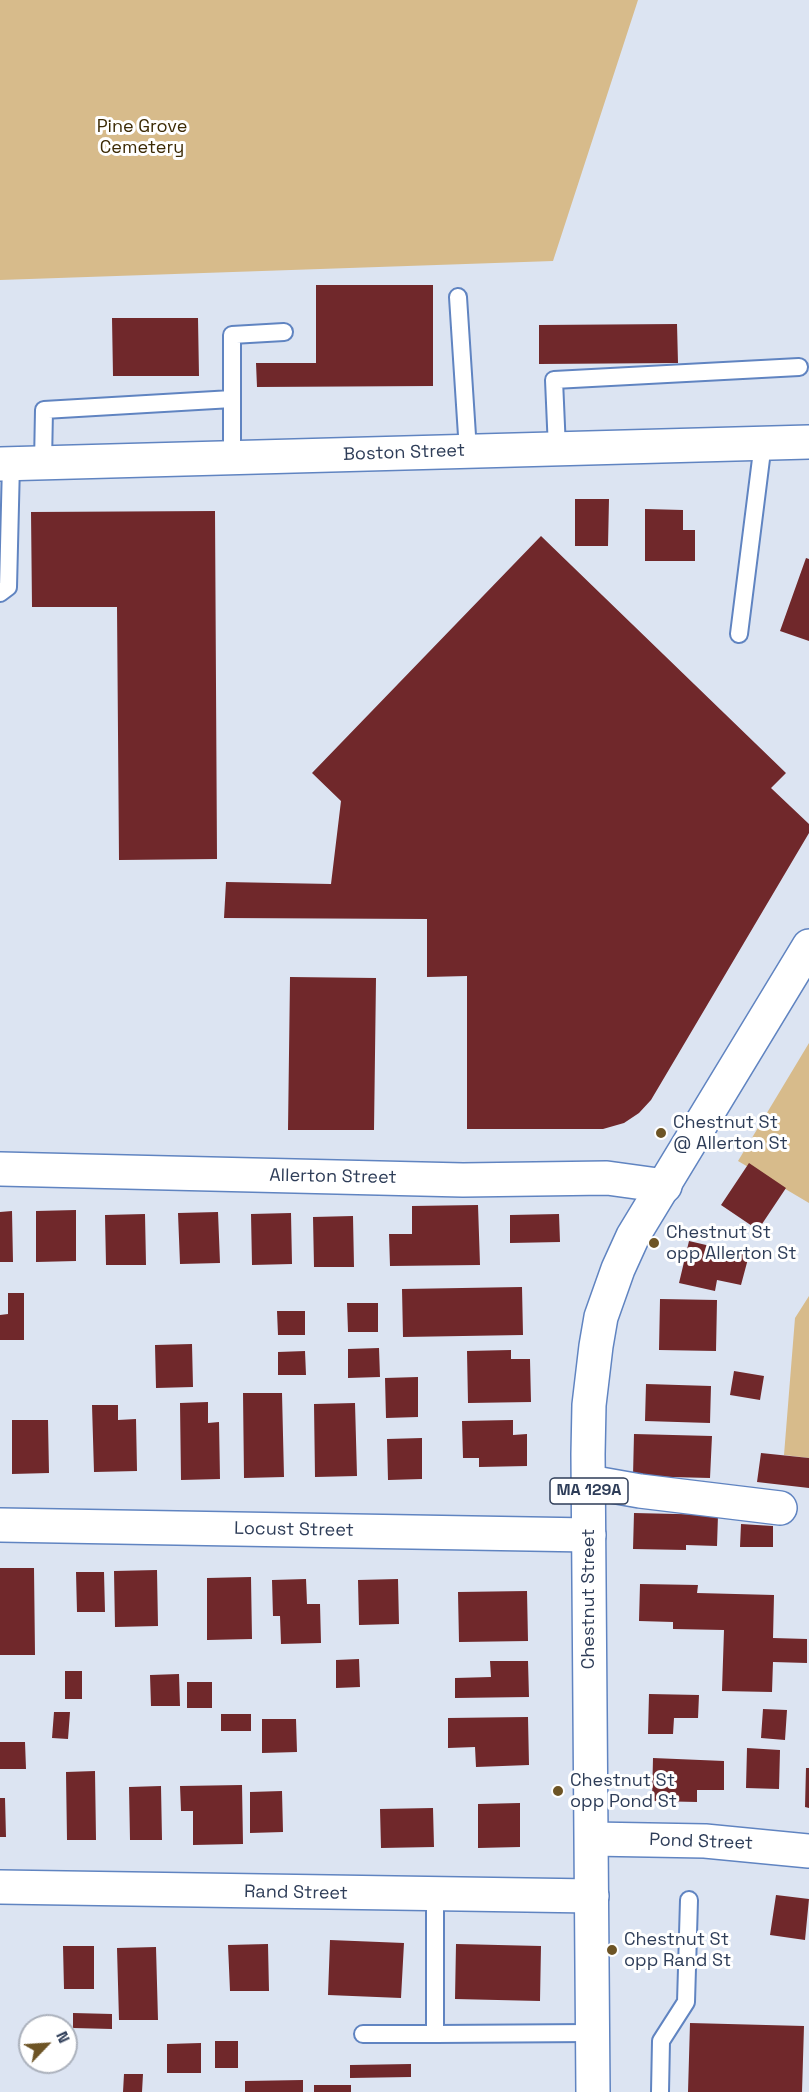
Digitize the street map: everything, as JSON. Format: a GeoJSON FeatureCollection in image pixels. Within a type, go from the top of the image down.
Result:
{"type":"FeatureCollection","features":[{"type":"Feature","properties":{"kind":"street","name":"Boston Street"},"geometry":{"type":"LineString","coordinates":[[5,464],[809,442]]}},
{"type":"Feature","properties":{"kind":"street","name":"Chestnut Street"},"geometry":{"type":"LineString","coordinates":[[592,2092],[589,1405],[601,1317],[618,1269],[633,1236],[809,946]]}},
{"type":"Feature","properties":{"kind":"street","name":"Allerton Street"},"geometry":{"type":"LineString","coordinates":[[0,1169],[463,1180],[607,1178],[665,1186]]}},
{"type":"Feature","properties":{"kind":"street"},"geometry":{"type":"LineString","coordinates":[[589,1482],[640,1491],[780,1508]]}},
{"type":"Feature","properties":{"kind":"street","name":"Locust Street"},"geometry":{"type":"LineString","coordinates":[[0,1525],[589,1535]]}},
{"type":"Feature","properties":{"kind":"street","name":"Pond Street"},"geometry":{"type":"LineString","coordinates":[[592,1839],[745,1843],[809,1851]]}},
{"type":"Feature","properties":{"kind":"street","name":"Rand Street"},"geometry":{"type":"LineString","coordinates":[[0,1887],[592,1896]]}},
{"type":"Feature","properties":{"kind":"lane"},"geometry":{"type":"LineString","coordinates":[[458,297],[468,451]]}},
{"type":"Feature","properties":{"kind":"lane"},"geometry":{"type":"LineString","coordinates":[[232,458],[232,335],[284,332]]}},
{"type":"Feature","properties":{"kind":"lane"},"geometry":{"type":"LineString","coordinates":[[557,449],[554,380],[799,367]]}},
{"type":"Feature","properties":{"kind":"lane"},"geometry":{"type":"LineString","coordinates":[[43,463],[44,410],[232,399]]}},
{"type":"Feature","properties":{"kind":"lane"},"geometry":{"type":"LineString","coordinates":[[739,634],[763,444]]}},
{"type":"Feature","properties":{"kind":"lane"},"geometry":{"type":"LineString","coordinates":[[0,594],[8,587],[5,464]]}},
{"type":"Feature","properties":{"kind":"lane"},"geometry":{"type":"LineString","coordinates":[[435,1895],[435,2034]]}},
{"type":"Feature","properties":{"kind":"lane"},"geometry":{"type":"LineString","coordinates":[[660,2092],[661,2041],[686,2002],[688,1900]]}},
{"type":"Feature","properties":{"kind":"lane"},"geometry":{"type":"LineString","coordinates":[[363,2034],[592,2033]]}},
{"type":"Feature","properties":{"kind":"green space","name":"Pine Grove Cemetery"},"geometry":{"type":"Polygon","coordinates":[[[0,0],[638,0],[553,261],[0,280],[0,0]]]}},
{"type":"Feature","properties":{"kind":"green space"},"geometry":{"type":"Polygon","coordinates":[[[809,1043],[809,1203],[738,1161],[809,1043]]]}},
{"type":"Feature","properties":{"kind":"green space"},"geometry":{"type":"Polygon","coordinates":[[[809,1296],[809,1458],[784,1455],[795,1318],[809,1296]]]}},
{"type":"Feature","properties":{"kind":"building"},"geometry":{"type":"Polygon","coordinates":[[[316,285],[433,285],[433,386],[257,387],[256,363],[316,363],[316,285]]]}},
{"type":"Feature","properties":{"kind":"building"},"geometry":{"type":"Polygon","coordinates":[[[112,318],[198,318],[199,376],[113,376],[112,318]]]}},
{"type":"Feature","properties":{"kind":"building"},"geometry":{"type":"Polygon","coordinates":[[[677,324],[678,363],[539,364],[539,325],[677,324]]]}},
{"type":"Feature","properties":{"kind":"building"},"geometry":{"type":"Polygon","coordinates":[[[575,499],[609,499],[608,546],[575,546],[575,499]]]}},
{"type":"Feature","properties":{"kind":"building"},"geometry":{"type":"Polygon","coordinates":[[[645,509],[683,510],[683,530],[695,530],[695,561],[645,561],[645,509]]]}},
{"type":"Feature","properties":{"kind":"building"},"geometry":{"type":"Polygon","coordinates":[[[215,511],[217,859],[119,860],[117,607],[32,607],[31,512],[215,511]]]}},
{"type":"Feature","properties":{"kind":"building"},"geometry":{"type":"Polygon","coordinates":[[[541,536],[786,773],[771,788],[809,824],[809,833],[651,1100],[639,1113],[624,1123],[603,1129],[467,1129],[467,976],[427,977],[427,919],[224,918],[226,882],[331,884],[341,801],[312,773],[541,536]]]}},
{"type":"Feature","properties":{"kind":"building"},"geometry":{"type":"Polygon","coordinates":[[[806,558],[809,559],[809,641],[780,631],[806,558]]]}},
{"type":"Feature","properties":{"kind":"building"},"geometry":{"type":"Polygon","coordinates":[[[290,977],[376,978],[374,1130],[288,1130],[290,977]]]}},
{"type":"Feature","properties":{"kind":"building"},"geometry":{"type":"Polygon","coordinates":[[[749,1163],[786,1188],[758,1230],[721,1205],[749,1163]]]}},
{"type":"Feature","properties":{"kind":"building"},"geometry":{"type":"Polygon","coordinates":[[[478,1205],[480,1265],[390,1266],[389,1234],[412,1234],[412,1206],[478,1205]]]}},
{"type":"Feature","properties":{"kind":"building"},"geometry":{"type":"Polygon","coordinates":[[[76,1210],[76,1261],[36,1262],[36,1211],[76,1210]]]}},
{"type":"Feature","properties":{"kind":"building"},"geometry":{"type":"Polygon","coordinates":[[[12,1211],[13,1262],[0,1262],[0,1212],[12,1211]]]}},
{"type":"Feature","properties":{"kind":"building"},"geometry":{"type":"Polygon","coordinates":[[[218,1212],[220,1263],[180,1264],[178,1213],[218,1212]]]}},
{"type":"Feature","properties":{"kind":"building"},"geometry":{"type":"Polygon","coordinates":[[[291,1213],[292,1264],[252,1265],[251,1214],[291,1213]]]}},
{"type":"Feature","properties":{"kind":"building"},"geometry":{"type":"Polygon","coordinates":[[[145,1214],[146,1265],[106,1265],[105,1215],[145,1214]]]}},
{"type":"Feature","properties":{"kind":"building"},"geometry":{"type":"Polygon","coordinates":[[[559,1214],[560,1242],[510,1243],[510,1215],[559,1214]]]}},
{"type":"Feature","properties":{"kind":"building"},"geometry":{"type":"Polygon","coordinates":[[[353,1216],[354,1267],[314,1267],[313,1217],[353,1216]]]}},
{"type":"Feature","properties":{"kind":"building"},"geometry":{"type":"Polygon","coordinates":[[[689,1241],[749,1255],[741,1285],[717,1280],[715,1291],[679,1283],[689,1241]]]}},
{"type":"Feature","properties":{"kind":"building"},"geometry":{"type":"Polygon","coordinates":[[[522,1287],[523,1335],[403,1337],[402,1289],[522,1287]]]}},
{"type":"Feature","properties":{"kind":"building"},"geometry":{"type":"Polygon","coordinates":[[[8,1293],[24,1293],[24,1340],[0,1340],[0,1315],[8,1314],[8,1293]]]}},
{"type":"Feature","properties":{"kind":"building"},"geometry":{"type":"Polygon","coordinates":[[[660,1299],[717,1300],[716,1351],[659,1350],[660,1299]]]}},
{"type":"Feature","properties":{"kind":"building"},"geometry":{"type":"Polygon","coordinates":[[[347,1303],[378,1303],[378,1332],[348,1332],[347,1303]]]}},
{"type":"Feature","properties":{"kind":"building"},"geometry":{"type":"Polygon","coordinates":[[[277,1311],[305,1311],[305,1335],[278,1335],[277,1311]]]}},
{"type":"Feature","properties":{"kind":"building"},"geometry":{"type":"Polygon","coordinates":[[[192,1344],[193,1387],[156,1388],[155,1345],[192,1344]]]}},
{"type":"Feature","properties":{"kind":"building"},"geometry":{"type":"Polygon","coordinates":[[[379,1348],[380,1377],[348,1378],[348,1349],[379,1348]]]}},
{"type":"Feature","properties":{"kind":"building"},"geometry":{"type":"Polygon","coordinates":[[[511,1350],[511,1359],[530,1359],[531,1402],[468,1403],[467,1351],[511,1350]]]}},
{"type":"Feature","properties":{"kind":"building"},"geometry":{"type":"Polygon","coordinates":[[[305,1351],[306,1375],[278,1375],[278,1352],[305,1351]]]}},
{"type":"Feature","properties":{"kind":"building"},"geometry":{"type":"Polygon","coordinates":[[[734,1371],[764,1376],[760,1400],[730,1395],[734,1371]]]}},
{"type":"Feature","properties":{"kind":"building"},"geometry":{"type":"Polygon","coordinates":[[[418,1377],[418,1417],[386,1418],[385,1378],[418,1377]]]}},
{"type":"Feature","properties":{"kind":"building"},"geometry":{"type":"Polygon","coordinates":[[[646,1384],[711,1386],[710,1423],[645,1421],[646,1384]]]}},
{"type":"Feature","properties":{"kind":"building"},"geometry":{"type":"Polygon","coordinates":[[[243,1393],[282,1393],[284,1477],[244,1478],[243,1393]]]}},
{"type":"Feature","properties":{"kind":"building"},"geometry":{"type":"Polygon","coordinates":[[[208,1402],[208,1423],[219,1422],[220,1479],[181,1480],[180,1403],[208,1402]]]}},
{"type":"Feature","properties":{"kind":"building"},"geometry":{"type":"Polygon","coordinates":[[[355,1403],[357,1476],[315,1477],[314,1404],[355,1403]]]}},
{"type":"Feature","properties":{"kind":"building"},"geometry":{"type":"Polygon","coordinates":[[[92,1405],[118,1405],[118,1420],[136,1419],[137,1471],[94,1472],[92,1405]]]}},
{"type":"Feature","properties":{"kind":"building"},"geometry":{"type":"Polygon","coordinates":[[[12,1420],[48,1420],[49,1473],[12,1474],[12,1420]]]}},
{"type":"Feature","properties":{"kind":"building"},"geometry":{"type":"Polygon","coordinates":[[[513,1420],[513,1435],[527,1434],[527,1466],[479,1467],[479,1458],[463,1458],[462,1421],[513,1420]]]}},
{"type":"Feature","properties":{"kind":"building"},"geometry":{"type":"Polygon","coordinates":[[[634,1434],[712,1436],[710,1478],[633,1476],[634,1434]]]}},
{"type":"Feature","properties":{"kind":"building"},"geometry":{"type":"Polygon","coordinates":[[[422,1438],[422,1479],[388,1480],[387,1439],[422,1438]]]}},
{"type":"Feature","properties":{"kind":"building"},"geometry":{"type":"Polygon","coordinates":[[[761,1453],[809,1458],[809,1488],[757,1482],[761,1453]]]}},
{"type":"Feature","properties":{"kind":"building"},"geometry":{"type":"Polygon","coordinates":[[[634,1513],[718,1515],[717,1546],[686,1545],[686,1550],[633,1549],[634,1513]]]}},
{"type":"Feature","properties":{"kind":"building"},"geometry":{"type":"Polygon","coordinates":[[[741,1524],[773,1526],[773,1547],[740,1547],[741,1524]]]}},
{"type":"Feature","properties":{"kind":"building"},"geometry":{"type":"Polygon","coordinates":[[[0,1568],[34,1568],[35,1655],[0,1655],[0,1568]]]}},
{"type":"Feature","properties":{"kind":"building"},"geometry":{"type":"Polygon","coordinates":[[[157,1570],[158,1626],[115,1627],[114,1571],[157,1570]]]}},
{"type":"Feature","properties":{"kind":"building"},"geometry":{"type":"Polygon","coordinates":[[[76,1572],[104,1572],[105,1612],[77,1612],[76,1572]]]}},
{"type":"Feature","properties":{"kind":"building"},"geometry":{"type":"Polygon","coordinates":[[[251,1577],[252,1639],[207,1640],[207,1578],[251,1577]]]}},
{"type":"Feature","properties":{"kind":"building"},"geometry":{"type":"Polygon","coordinates":[[[306,1579],[307,1604],[320,1604],[321,1643],[281,1644],[280,1616],[273,1616],[272,1580],[306,1579]]]}},
{"type":"Feature","properties":{"kind":"building"},"geometry":{"type":"Polygon","coordinates":[[[398,1579],[399,1624],[359,1625],[358,1580],[398,1579]]]}},
{"type":"Feature","properties":{"kind":"building"},"geometry":{"type":"Polygon","coordinates":[[[640,1584],[698,1585],[697,1593],[774,1595],[773,1638],[807,1639],[807,1663],[773,1662],[772,1692],[722,1691],[724,1630],[673,1629],[673,1622],[639,1621],[640,1584]]]}},
{"type":"Feature","properties":{"kind":"building"},"geometry":{"type":"Polygon","coordinates":[[[527,1591],[528,1641],[459,1642],[458,1592],[527,1591]]]}},
{"type":"Feature","properties":{"kind":"building"},"geometry":{"type":"Polygon","coordinates":[[[359,1659],[360,1687],[336,1688],[336,1660],[359,1659]]]}},
{"type":"Feature","properties":{"kind":"building"},"geometry":{"type":"Polygon","coordinates":[[[490,1661],[528,1661],[529,1697],[455,1698],[455,1678],[491,1677],[490,1661]]]}},
{"type":"Feature","properties":{"kind":"building"},"geometry":{"type":"Polygon","coordinates":[[[65,1671],[82,1671],[82,1699],[65,1699],[65,1671]]]}},
{"type":"Feature","properties":{"kind":"building"},"geometry":{"type":"Polygon","coordinates":[[[179,1674],[180,1706],[151,1706],[150,1675],[179,1674]]]}},
{"type":"Feature","properties":{"kind":"building"},"geometry":{"type":"Polygon","coordinates":[[[187,1682],[212,1682],[212,1708],[187,1708],[187,1682]]]}},
{"type":"Feature","properties":{"kind":"building"},"geometry":{"type":"Polygon","coordinates":[[[649,1694],[699,1695],[698,1718],[674,1718],[673,1734],[648,1734],[649,1694]]]}},
{"type":"Feature","properties":{"kind":"building"},"geometry":{"type":"Polygon","coordinates":[[[763,1709],[787,1710],[785,1740],[761,1738],[763,1709]]]}},
{"type":"Feature","properties":{"kind":"building"},"geometry":{"type":"Polygon","coordinates":[[[54,1712],[70,1712],[68,1739],[52,1738],[54,1712]]]}},
{"type":"Feature","properties":{"kind":"building"},"geometry":{"type":"Polygon","coordinates":[[[221,1714],[251,1714],[251,1731],[221,1731],[221,1714]]]}},
{"type":"Feature","properties":{"kind":"building"},"geometry":{"type":"Polygon","coordinates":[[[528,1717],[529,1765],[476,1767],[475,1747],[448,1748],[448,1718],[528,1717]]]}},
{"type":"Feature","properties":{"kind":"building"},"geometry":{"type":"Polygon","coordinates":[[[262,1719],[296,1719],[297,1752],[262,1753],[262,1719]]]}},
{"type":"Feature","properties":{"kind":"building"},"geometry":{"type":"Polygon","coordinates":[[[0,1742],[25,1742],[26,1769],[0,1769],[0,1742]]]}},
{"type":"Feature","properties":{"kind":"building"},"geometry":{"type":"Polygon","coordinates":[[[747,1748],[780,1750],[779,1789],[746,1788],[747,1748]]]}},
{"type":"Feature","properties":{"kind":"building"},"geometry":{"type":"Polygon","coordinates":[[[653,1758],[724,1761],[724,1790],[697,1790],[697,1802],[652,1801],[653,1758]]]}},
{"type":"Feature","properties":{"kind":"building"},"geometry":{"type":"Polygon","coordinates":[[[806,1768],[809,1768],[809,1808],[805,1807],[806,1768]]]}},
{"type":"Feature","properties":{"kind":"building"},"geometry":{"type":"Polygon","coordinates":[[[95,1771],[96,1840],[67,1840],[66,1772],[95,1771]]]}},
{"type":"Feature","properties":{"kind":"building"},"geometry":{"type":"Polygon","coordinates":[[[242,1785],[243,1844],[193,1845],[193,1811],[181,1811],[180,1786],[242,1785]]]}},
{"type":"Feature","properties":{"kind":"building"},"geometry":{"type":"Polygon","coordinates":[[[161,1786],[162,1840],[130,1840],[129,1787],[161,1786]]]}},
{"type":"Feature","properties":{"kind":"building"},"geometry":{"type":"Polygon","coordinates":[[[282,1791],[283,1832],[250,1833],[250,1792],[282,1791]]]}},
{"type":"Feature","properties":{"kind":"building"},"geometry":{"type":"Polygon","coordinates":[[[0,1798],[5,1798],[6,1837],[0,1837],[0,1798]]]}},
{"type":"Feature","properties":{"kind":"building"},"geometry":{"type":"Polygon","coordinates":[[[520,1803],[520,1847],[478,1848],[478,1804],[520,1803]]]}},
{"type":"Feature","properties":{"kind":"building"},"geometry":{"type":"Polygon","coordinates":[[[433,1808],[434,1847],[381,1848],[380,1809],[433,1808]]]}},
{"type":"Feature","properties":{"kind":"building"},"geometry":{"type":"Polygon","coordinates":[[[776,1895],[809,1899],[805,1940],[770,1935],[776,1895]]]}},
{"type":"Feature","properties":{"kind":"building"},"geometry":{"type":"Polygon","coordinates":[[[330,1940],[404,1943],[401,1998],[328,1995],[330,1940]]]}},
{"type":"Feature","properties":{"kind":"building"},"geometry":{"type":"Polygon","coordinates":[[[268,1944],[269,1991],[230,1991],[228,1945],[268,1944]]]}},
{"type":"Feature","properties":{"kind":"building"},"geometry":{"type":"Polygon","coordinates":[[[456,1944],[541,1946],[540,2001],[455,1999],[456,1944]]]}},
{"type":"Feature","properties":{"kind":"building"},"geometry":{"type":"Polygon","coordinates":[[[63,1946],[94,1946],[94,1989],[64,1989],[63,1946]]]}},
{"type":"Feature","properties":{"kind":"building"},"geometry":{"type":"Polygon","coordinates":[[[156,1947],[158,2020],[119,2020],[117,1948],[156,1947]]]}},
{"type":"Feature","properties":{"kind":"building"},"geometry":{"type":"Polygon","coordinates":[[[73,2013],[112,2014],[112,2029],[78,2028],[78,2014],[73,2013]]]}},
{"type":"Feature","properties":{"kind":"building"},"geometry":{"type":"Polygon","coordinates":[[[690,2023],[804,2026],[802,2092],[688,2092],[690,2023]]]}},
{"type":"Feature","properties":{"kind":"building"},"geometry":{"type":"Polygon","coordinates":[[[215,2041],[238,2041],[238,2068],[215,2068],[215,2041]]]}},
{"type":"Feature","properties":{"kind":"building"},"geometry":{"type":"Polygon","coordinates":[[[201,2043],[201,2073],[167,2073],[167,2044],[201,2043]]]}},
{"type":"Feature","properties":{"kind":"building"},"geometry":{"type":"Polygon","coordinates":[[[411,2064],[411,2077],[350,2078],[350,2065],[411,2064]]]}},
{"type":"Feature","properties":{"kind":"building"},"geometry":{"type":"Polygon","coordinates":[[[124,2074],[143,2074],[142,2092],[123,2092],[124,2074]]]}},
{"type":"Feature","properties":{"kind":"building"},"geometry":{"type":"Polygon","coordinates":[[[303,2080],[303,2092],[245,2092],[245,2081],[303,2080]]]}},
{"type":"Feature","properties":{"kind":"building"},"geometry":{"type":"Polygon","coordinates":[[[314,2085],[351,2085],[351,2092],[314,2092],[314,2085]]]}},
{"type":"Feature","properties":{"kind":"place","name":"Chestnut St @ Allerton St"},"geometry":{"type":"Point","coordinates":[661,1133]}},
{"type":"Feature","properties":{"kind":"place","name":"Chestnut St opp Allerton St"},"geometry":{"type":"Point","coordinates":[654,1243]}},
{"type":"Feature","properties":{"kind":"place","name":"Chestnut St opp Pond St"},"geometry":{"type":"Point","coordinates":[558,1791]}},
{"type":"Feature","properties":{"kind":"place","name":"Chestnut St opp Rand St"},"geometry":{"type":"Point","coordinates":[612,1950]}}]}
